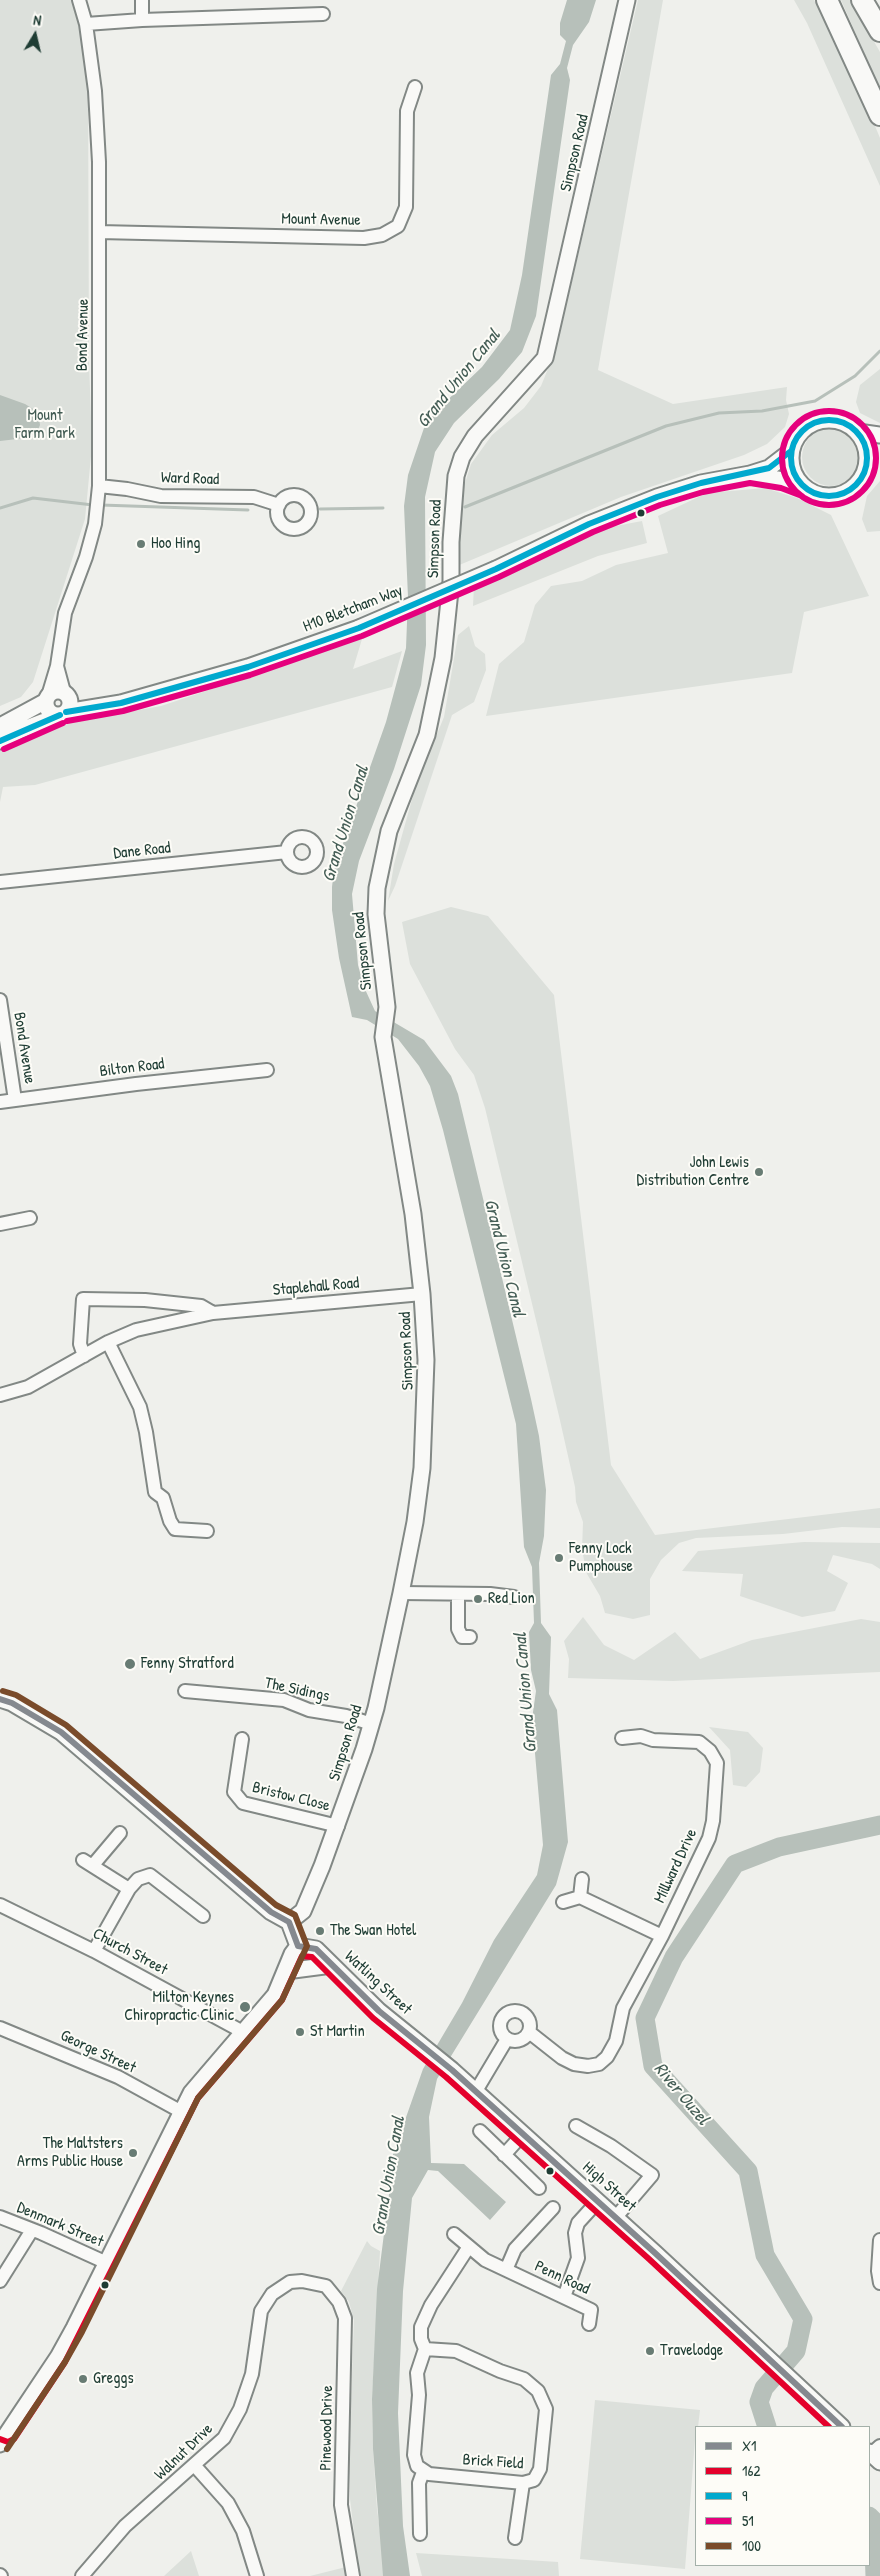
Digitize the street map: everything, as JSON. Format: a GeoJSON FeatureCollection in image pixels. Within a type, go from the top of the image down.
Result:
{"type":"FeatureCollection","features":[{"type":"Feature","properties":{"kind":"highway"},"geometry":{"type":"LineString","coordinates":[[827,0],[880,115]]}},
{"type":"Feature","properties":{"kind":"highway"},"geometry":{"type":"LineString","coordinates":[[862,0],[880,30]]}},
{"type":"Feature","properties":{"kind":"street","name":"Bond Avenue"},"geometry":{"type":"LineString","coordinates":[[65,705],[57,666],[58,646],[65,613],[86,557],[98,505],[99,486],[99,153],[95,91],[86,24],[79,0]]}},
{"type":"Feature","properties":{"kind":"street"},"geometry":{"type":"LineString","coordinates":[[142,0],[142,20]]}},
{"type":"Feature","properties":{"kind":"street","name":"Simpson Road"},"geometry":{"type":"LineString","coordinates":[[289,1922],[302,1911],[338,1826],[372,1724],[415,1522],[426,1411],[426,1360],[422,1294],[414,1214],[383,1037],[386,1007],[376,914],[376,888],[389,831],[427,735],[443,658],[451,581],[450,542],[456,476],[462,456],[475,436],[545,358],[627,0]]}},
{"type":"Feature","properties":{"kind":"street"},"geometry":{"type":"LineString","coordinates":[[86,24],[142,20],[323,14]]}},
{"type":"Feature","properties":{"kind":"street","name":"Mount Avenue"},"geometry":{"type":"LineString","coordinates":[[99,232],[364,238],[382,235],[398,226],[406,207],[408,111],[415,87]]}},
{"type":"Feature","properties":{"kind":"street"},"geometry":{"type":"LineString","coordinates":[[858,432],[867,453],[863,475],[856,485],[840,494],[822,495],[805,488],[793,471],[791,451],[800,432],[819,421],[840,421],[858,432],[880,435]]}},
{"type":"Feature","properties":{"kind":"street","name":"H10 Bletcham Way"},"geometry":{"type":"LineString","coordinates":[[65,705],[102,707],[248,667],[359,628],[496,569],[589,524],[657,497],[701,483],[750,474],[768,468],[791,451]]}},
{"type":"Feature","properties":{"kind":"street"},"geometry":{"type":"LineString","coordinates":[[863,475],[880,466]]}},
{"type":"Feature","properties":{"kind":"street","name":"H10 Bletcham Way"},"geometry":{"type":"LineString","coordinates":[[750,474],[783,480],[805,488]]}},
{"type":"Feature","properties":{"kind":"street","name":"Ward Road"},"geometry":{"type":"LineString","coordinates":[[99,486],[127,488],[161,496],[254,497],[279,505]]}},
{"type":"Feature","properties":{"kind":"street","name":"Bond Avenue"},"geometry":{"type":"LineString","coordinates":[[47,698],[57,666]]}},
{"type":"Feature","properties":{"kind":"street"},"geometry":{"type":"LineString","coordinates":[[0,726],[57,691],[65,705]]}},
{"type":"Feature","properties":{"kind":"street"},"geometry":{"type":"LineString","coordinates":[[47,698],[50,712],[65,705]]}},
{"type":"Feature","properties":{"kind":"street"},"geometry":{"type":"LineString","coordinates":[[0,741],[65,705]]}},
{"type":"Feature","properties":{"kind":"street","name":"Dane Road"},"geometry":{"type":"LineString","coordinates":[[0,882],[287,852]]}},
{"type":"Feature","properties":{"kind":"street","name":"Bond Avenue"},"geometry":{"type":"LineString","coordinates":[[0,1000],[15,1100]]}},
{"type":"Feature","properties":{"kind":"street","name":"Bilton Road"},"geometry":{"type":"LineString","coordinates":[[0,1102],[267,1070]]}},
{"type":"Feature","properties":{"kind":"street"},"geometry":{"type":"LineString","coordinates":[[0,1224],[30,1218]]}},
{"type":"Feature","properties":{"kind":"street","name":"Staplehall Road"},"geometry":{"type":"LineString","coordinates":[[0,1395],[28,1387],[108,1342],[136,1330],[214,1313],[422,1294]]}},
{"type":"Feature","properties":{"kind":"street","name":"Staplehall Road"},"geometry":{"type":"LineString","coordinates":[[84,1356],[80,1344],[83,1299],[145,1300],[192,1305],[201,1306],[214,1313]]}},
{"type":"Feature","properties":{"kind":"street"},"geometry":{"type":"LineString","coordinates":[[108,1342],[140,1407],[146,1432],[155,1492],[163,1498],[170,1522],[175,1529],[207,1532]]}},
{"type":"Feature","properties":{"kind":"street"},"geometry":{"type":"LineString","coordinates":[[401,1593],[490,1594],[514,1597]]}},
{"type":"Feature","properties":{"kind":"street"},"geometry":{"type":"LineString","coordinates":[[458,1595],[458,1629],[462,1637],[470,1637]]}},
{"type":"Feature","properties":{"kind":"street","name":"The Sidings"},"geometry":{"type":"LineString","coordinates":[[185,1691],[284,1700],[309,1710],[346,1716],[372,1724]]}},
{"type":"Feature","properties":{"kind":"street"},"geometry":{"type":"LineString","coordinates":[[0,1699],[12,1703],[61,1732],[271,1912],[289,1922],[298,1946],[292,1954],[278,1990],[211,2067],[180,2111],[107,2263],[58,2357],[2,2435]]}},
{"type":"Feature","properties":{"kind":"street","name":"Millward Drive"},"geometry":{"type":"LineString","coordinates":[[507,2039],[501,2032],[500,2024],[504,2015],[512,2011],[525,2015],[530,2023],[529,2032],[562,2058],[574,2064],[588,2066],[599,2064],[612,2050],[623,2008],[662,1936],[709,1838],[713,1821],[717,1763],[710,1750],[699,1742],[653,1740],[641,1736],[622,1738]]}},
{"type":"Feature","properties":{"kind":"street","name":"Bristow Close"},"geometry":{"type":"LineString","coordinates":[[242,1739],[234,1792],[243,1803],[338,1826]]}},
{"type":"Feature","properties":{"kind":"street"},"geometry":{"type":"LineString","coordinates":[[120,1833],[88,1863],[129,1889]]}},
{"type":"Feature","properties":{"kind":"street"},"geometry":{"type":"LineString","coordinates":[[94,1951],[129,1889],[138,1879],[150,1876],[203,1916]]}},
{"type":"Feature","properties":{"kind":"street"},"geometry":{"type":"LineString","coordinates":[[580,1897],[582,1879]]}},
{"type":"Feature","properties":{"kind":"street"},"geometry":{"type":"LineString","coordinates":[[562,1902],[580,1897],[662,1936]]}},
{"type":"Feature","properties":{"kind":"street","name":"Church Street"},"geometry":{"type":"LineString","coordinates":[[0,1905],[94,1951],[243,2032]]}},
{"type":"Feature","properties":{"kind":"street","name":"Watling Street"},"geometry":{"type":"LineString","coordinates":[[298,1946],[316,1949],[379,2011],[432,2052]]}},
{"type":"Feature","properties":{"kind":"street"},"geometry":{"type":"LineString","coordinates":[[286,1971],[332,1965]]}},
{"type":"Feature","properties":{"kind":"street","name":"George Street"},"geometry":{"type":"LineString","coordinates":[[0,2028],[110,2073],[180,2111]]}},
{"type":"Feature","properties":{"kind":"street"},"geometry":{"type":"LineString","coordinates":[[476,2091],[507,2039],[522,2040],[529,2032]]}},
{"type":"Feature","properties":{"kind":"street","name":"High Street"},"geometry":{"type":"LineString","coordinates":[[432,2052],[616,2216],[799,2389],[841,2426]]}},
{"type":"Feature","properties":{"kind":"street"},"geometry":{"type":"LineString","coordinates":[[576,2126],[611,2146],[652,2175],[616,2216]]}},
{"type":"Feature","properties":{"kind":"street"},"geometry":{"type":"LineString","coordinates":[[480,2131],[538,2188]]}},
{"type":"Feature","properties":{"kind":"street"},"geometry":{"type":"LineString","coordinates":[[504,2155],[523,2134]]}},
{"type":"Feature","properties":{"kind":"street"},"geometry":{"type":"LineString","coordinates":[[564,2297],[578,2258],[575,2233],[578,2223],[598,2201]]}},
{"type":"Feature","properties":{"kind":"street","name":"Penn Road"},"geometry":{"type":"LineString","coordinates":[[506,2270],[520,2243],[538,2227],[553,2208]]}},
{"type":"Feature","properties":{"kind":"street","name":"Denmark Street"},"geometry":{"type":"LineString","coordinates":[[0,2218],[107,2263]]}},
{"type":"Feature","properties":{"kind":"street"},"geometry":{"type":"LineString","coordinates":[[0,2281],[32,2230]]}},
{"type":"Feature","properties":{"kind":"street","name":"Penn Road"},"geometry":{"type":"LineString","coordinates":[[454,2234],[468,2248],[485,2260],[591,2310],[589,2324]]}},
{"type":"Feature","properties":{"kind":"street"},"geometry":{"type":"LineString","coordinates":[[879,2277],[880,2240]]}},
{"type":"Feature","properties":{"kind":"street"},"geometry":{"type":"LineString","coordinates":[[420,2534],[419,2482],[424,2472],[417,2466],[414,2455],[419,2395],[417,2373],[425,2349],[421,2339],[421,2327],[431,2305],[468,2248]]}},
{"type":"Feature","properties":{"kind":"street","name":"Walnut Drive"},"geometry":{"type":"LineString","coordinates":[[82,2576],[125,2526],[195,2466],[224,2438],[240,2409],[252,2374],[261,2311],[272,2294],[290,2282],[302,2281],[326,2286]]}},
{"type":"Feature","properties":{"kind":"street","name":"Pinewood Drive"},"geometry":{"type":"LineString","coordinates":[[326,2286],[339,2302],[345,2318],[341,2505],[353,2576]]}},
{"type":"Feature","properties":{"kind":"street","name":"Brick Field"},"geometry":{"type":"LineString","coordinates":[[424,2472],[523,2483],[534,2480],[540,2469],[546,2409],[538,2391],[524,2379],[500,2371],[456,2351],[425,2349]]}},
{"type":"Feature","properties":{"kind":"street"},"geometry":{"type":"LineString","coordinates":[[195,2466],[228,2503],[243,2531],[257,2576]]}},
{"type":"Feature","properties":{"kind":"street"},"geometry":{"type":"LineString","coordinates":[[515,2538],[523,2483]]}},
{"type":"Feature","properties":{"kind":"green space","name":"Mount Farm Park"},"geometry":{"type":"Polygon","coordinates":[[[0,0],[74,0],[88,64],[89,361],[92,446],[85,519],[33,682],[21,697],[0,706],[0,0]]]}},
{"type":"Feature","properties":{"kind":"green space"},"geometry":{"type":"Polygon","coordinates":[[[638,0],[663,0],[598,370],[673,404],[787,387],[786,400],[789,414],[785,427],[767,444],[744,455],[621,497],[457,566],[459,502],[471,464],[492,435],[524,408],[541,386],[556,349],[638,0]]]}},
{"type":"Feature","properties":{"kind":"green space"},"geometry":{"type":"Polygon","coordinates":[[[794,0],[814,0],[847,59],[880,138],[880,186],[807,23],[794,0]]]}},
{"type":"Feature","properties":{"kind":"green space"},"geometry":{"type":"Polygon","coordinates":[[[841,0],[850,0],[880,52],[880,89],[841,0]]]}},
{"type":"Feature","properties":{"kind":"green space"},"geometry":{"type":"Polygon","coordinates":[[[880,369],[880,423],[860,413],[856,402],[860,385],[880,369]]]}},
{"type":"Feature","properties":{"kind":"green space"},"geometry":{"type":"Polygon","coordinates":[[[831,428],[847,433],[855,441],[860,457],[855,473],[847,481],[831,486],[815,481],[807,473],[802,457],[807,441],[815,433],[831,428]]]}},
{"type":"Feature","properties":{"kind":"green space"},"geometry":{"type":"Polygon","coordinates":[[[880,481],[880,531],[867,532],[862,519],[867,496],[880,481]]]}},
{"type":"Feature","properties":{"kind":"green space"},"geometry":{"type":"Polygon","coordinates":[[[765,488],[797,498],[831,515],[869,596],[804,612],[792,673],[486,716],[499,664],[524,642],[535,605],[551,586],[582,581],[616,565],[668,553],[658,516],[707,493],[765,488]]]}},
{"type":"Feature","properties":{"kind":"green space"},"geometry":{"type":"Polygon","coordinates":[[[642,521],[647,543],[598,556],[473,606],[474,585],[595,530],[642,521]]]}},
{"type":"Feature","properties":{"kind":"green space"},"geometry":{"type":"Polygon","coordinates":[[[469,626],[475,646],[485,654],[486,670],[474,702],[452,715],[395,886],[388,901],[394,864],[416,785],[444,717],[458,635],[469,626]]]}},
{"type":"Feature","properties":{"kind":"green space"},"geometry":{"type":"Polygon","coordinates":[[[362,639],[353,669],[402,651],[392,687],[35,785],[3,787],[0,802],[0,749],[17,741],[52,726],[161,706],[362,639]]]}},
{"type":"Feature","properties":{"kind":"green space"},"geometry":{"type":"Polygon","coordinates":[[[451,907],[488,916],[554,995],[611,1465],[655,1535],[880,1508],[880,1528],[842,1527],[783,1534],[696,1538],[679,1543],[661,1560],[650,1579],[650,1615],[633,1619],[605,1613],[600,1596],[587,1574],[582,1550],[583,1522],[576,1502],[575,1487],[559,1416],[485,1108],[474,1075],[455,1049],[410,964],[402,922],[451,907]]]}},
{"type":"Feature","properties":{"kind":"green space"},"geometry":{"type":"Polygon","coordinates":[[[804,1542],[880,1543],[880,1569],[872,1564],[833,1555],[827,1571],[848,1583],[835,1611],[802,1617],[740,1596],[743,1574],[682,1571],[698,1551],[804,1542]]]}},
{"type":"Feature","properties":{"kind":"green space"},"geometry":{"type":"Polygon","coordinates":[[[583,1617],[604,1645],[634,1660],[675,1632],[700,1659],[752,1640],[861,1619],[880,1622],[880,1672],[673,1681],[568,1678],[569,1659],[564,1641],[583,1617]]]}},
{"type":"Feature","properties":{"kind":"green space"},"geometry":{"type":"Polygon","coordinates":[[[709,1727],[748,1732],[763,1748],[760,1772],[746,1787],[733,1785],[730,1750],[709,1727]]]}},
{"type":"Feature","properties":{"kind":"green space"},"geometry":{"type":"Polygon","coordinates":[[[367,2241],[371,2246],[380,2251],[372,2399],[377,2509],[386,2576],[310,2576],[358,2564],[350,2499],[349,2451],[354,2320],[349,2302],[341,2291],[367,2241]]]}},
{"type":"Feature","properties":{"kind":"green space"},"geometry":{"type":"Polygon","coordinates":[[[595,2400],[700,2410],[698,2426],[695,2426],[685,2569],[580,2559],[595,2400]]]}},
{"type":"Feature","properties":{"kind":"green space"},"geometry":{"type":"Polygon","coordinates":[[[191,2551],[199,2576],[164,2576],[191,2551]]]}},
{"type":"Feature","properties":{"kind":"green space"},"geometry":{"type":"Polygon","coordinates":[[[416,2553],[558,2562],[559,2576],[422,2576],[416,2553]]]}},
{"type":"Feature","properties":{"kind":"shaded area"},"geometry":{"type":"Polygon","coordinates":[[[567,0],[596,0],[589,22],[573,45],[567,68],[570,80],[536,316],[522,352],[499,379],[454,423],[435,452],[425,497],[426,645],[421,685],[394,769],[359,861],[352,894],[358,965],[364,987],[375,1011],[424,1040],[451,1076],[458,1094],[531,1399],[539,1436],[546,1490],[544,1536],[539,1563],[541,1623],[551,1637],[549,1694],[557,1710],[568,1842],[556,1885],[437,2079],[429,2117],[431,2163],[464,2164],[506,2202],[490,2220],[438,2171],[428,2170],[412,2198],[403,2291],[398,2413],[403,2526],[410,2576],[383,2576],[373,2449],[372,2399],[377,2289],[390,2186],[391,2160],[423,2069],[462,2003],[494,1940],[537,1875],[543,1845],[532,1719],[536,1691],[531,1670],[529,1632],[534,1623],[532,1567],[524,1547],[516,1424],[443,1130],[430,1086],[419,1066],[398,1039],[367,1020],[352,1017],[339,958],[332,910],[332,887],[334,869],[386,722],[406,648],[408,597],[404,506],[408,475],[424,428],[436,411],[482,367],[510,330],[522,275],[551,75],[560,64],[566,41],[560,35],[560,23],[567,0]]]}},
{"type":"Feature","properties":{"kind":"shaded area"},"geometry":{"type":"Polygon","coordinates":[[[0,395],[25,404],[38,412],[40,425],[37,432],[26,438],[0,441],[0,395]]]}},
{"type":"Feature","properties":{"kind":"waterway"},"geometry":{"type":"LineString","coordinates":[[465,507],[666,426],[719,413],[762,411],[815,401],[855,376],[880,351]]}},
{"type":"Feature","properties":{"kind":"waterway"},"geometry":{"type":"LineString","coordinates":[[0,508],[33,498],[93,505]]}},
{"type":"Feature","properties":{"kind":"waterway"},"geometry":{"type":"LineString","coordinates":[[101,505],[248,510]]}},
{"type":"Feature","properties":{"kind":"waterway"},"geometry":{"type":"LineString","coordinates":[[320,509],[383,508]]}},
{"type":"Feature","properties":{"kind":"waterway","name":"River Ouzel"},"geometry":{"type":"LineString","coordinates":[[767,2426],[759,2402],[764,2388],[796,2351],[803,2319],[765,2255],[748,2171],[653,2066],[645,2018],[674,1957],[735,1864],[779,1847],[880,1825]]}},
{"type":"Feature","properties":{"kind":"waterway","name":"River Ouzel"},"geometry":{"type":"LineString","coordinates":[[870,2517],[873,2520],[875,2576]]}},
{"type":"Feature","properties":{"kind":"transit line","name":"51"},"geometry":{"type":"LineString","coordinates":[[829,411],[847,415],[862,425],[872,440],[876,458],[872,476],[862,491],[847,501],[829,505],[811,501],[796,491],[786,476],[782,458],[786,440],[796,425],[811,415],[829,411]]}},
{"type":"Feature","properties":{"kind":"transit line","name":"9"},"geometry":{"type":"LineString","coordinates":[[829,420],[844,423],[856,431],[864,443],[867,458],[864,473],[856,485],[844,493],[829,496],[814,493],[802,485],[794,473],[791,458],[794,443],[802,431],[814,423],[829,420]]}},
{"type":"Feature","properties":{"kind":"transit line","name":"9"},"geometry":{"type":"LineString","coordinates":[[66,712],[121,703],[248,667],[359,628],[496,569],[589,524],[657,497],[701,483],[769,468],[791,451]]}},
{"type":"Feature","properties":{"kind":"transit line","name":"51"},"geometry":{"type":"LineString","coordinates":[[67,721],[123,711],[250,675],[362,636],[499,577],[593,532],[660,505],[703,492],[750,483],[781,488],[802,496]]}},
{"type":"Feature","properties":{"kind":"transit line","name":"9"},"geometry":{"type":"LineString","coordinates":[[0,741],[60,715]]}},
{"type":"Feature","properties":{"kind":"transit line","name":"51"},"geometry":{"type":"LineString","coordinates":[[4,749],[63,723]]}},
{"type":"Feature","properties":{"kind":"transit line","name":"100"},"geometry":{"type":"LineString","coordinates":[[3,1691],[16,1695],[66,1725],[276,1905],[295,1915],[307,1946],[282,2000],[198,2098],[82,2332],[65,2362],[7,2449]]}},
{"type":"Feature","properties":{"kind":"transit line","name":"X1"},"geometry":{"type":"LineString","coordinates":[[0,1699],[12,1703],[61,1732],[271,1912],[289,1922],[298,1946]]}},
{"type":"Feature","properties":{"kind":"transit line","name":"X1"},"geometry":{"type":"LineString","coordinates":[[298,1946],[316,1949],[379,2011],[452,2070],[655,2253],[841,2426]]}},
{"type":"Feature","properties":{"kind":"transit line","name":"162"},"geometry":{"type":"LineString","coordinates":[[0,2439],[8,2442],[14,2439],[65,2362],[198,2098],[282,2000],[302,1956],[312,1957],[373,2018],[446,2077],[649,2259],[828,2426]]}},
{"type":"Feature","properties":{"kind":"place","name":"Hoo Hing"},"geometry":{"type":"Point","coordinates":[141,544]}},
{"type":"Feature","properties":{"kind":"place","name":"John Lewis Distribution Centre"},"geometry":{"type":"Point","coordinates":[759,1172]}},
{"type":"Feature","properties":{"kind":"place","name":"Fenny Lock Pumphouse"},"geometry":{"type":"Point","coordinates":[559,1558]}},
{"type":"Feature","properties":{"kind":"place","name":"Red Lion"},"geometry":{"type":"Point","coordinates":[478,1599]}},
{"type":"Feature","properties":{"kind":"place","name":"Fenny Stratford"},"geometry":{"type":"Point","coordinates":[130,1664]}},
{"type":"Feature","properties":{"kind":"place","name":"The Swan Hotel"},"geometry":{"type":"Point","coordinates":[320,1931]}},
{"type":"Feature","properties":{"kind":"place","name":"Milton Keynes Chiropractic Clinic"},"geometry":{"type":"Point","coordinates":[245,2007]}},
{"type":"Feature","properties":{"kind":"place","name":"St Martin"},"geometry":{"type":"Point","coordinates":[300,2032]}},
{"type":"Feature","properties":{"kind":"place","name":"The Maltsters Arms Public House"},"geometry":{"type":"Point","coordinates":[133,2153]}},
{"type":"Feature","properties":{"kind":"place","name":"Travelodge"},"geometry":{"type":"Point","coordinates":[650,2351]}},
{"type":"Feature","properties":{"kind":"place","name":"Greggs"},"geometry":{"type":"Point","coordinates":[83,2379]}},
{"type":"Feature","properties":{"kind":"water label","name":"Grand Union Canal"},"geometry":{"type":"Point","coordinates":[459,379]}},
{"type":"Feature","properties":{"kind":"water label","name":"Grand Union Canal"},"geometry":{"type":"Point","coordinates":[346,824]}},
{"type":"Feature","properties":{"kind":"water label","name":"Grand Union Canal"},"geometry":{"type":"Point","coordinates":[504,1258]}},
{"type":"Feature","properties":{"kind":"water label","name":"Grand Union Canal"},"geometry":{"type":"Point","coordinates":[526,1693]}},
{"type":"Feature","properties":{"kind":"water label","name":"Grand Union Canal"},"geometry":{"type":"Point","coordinates":[389,2176]}}]}
